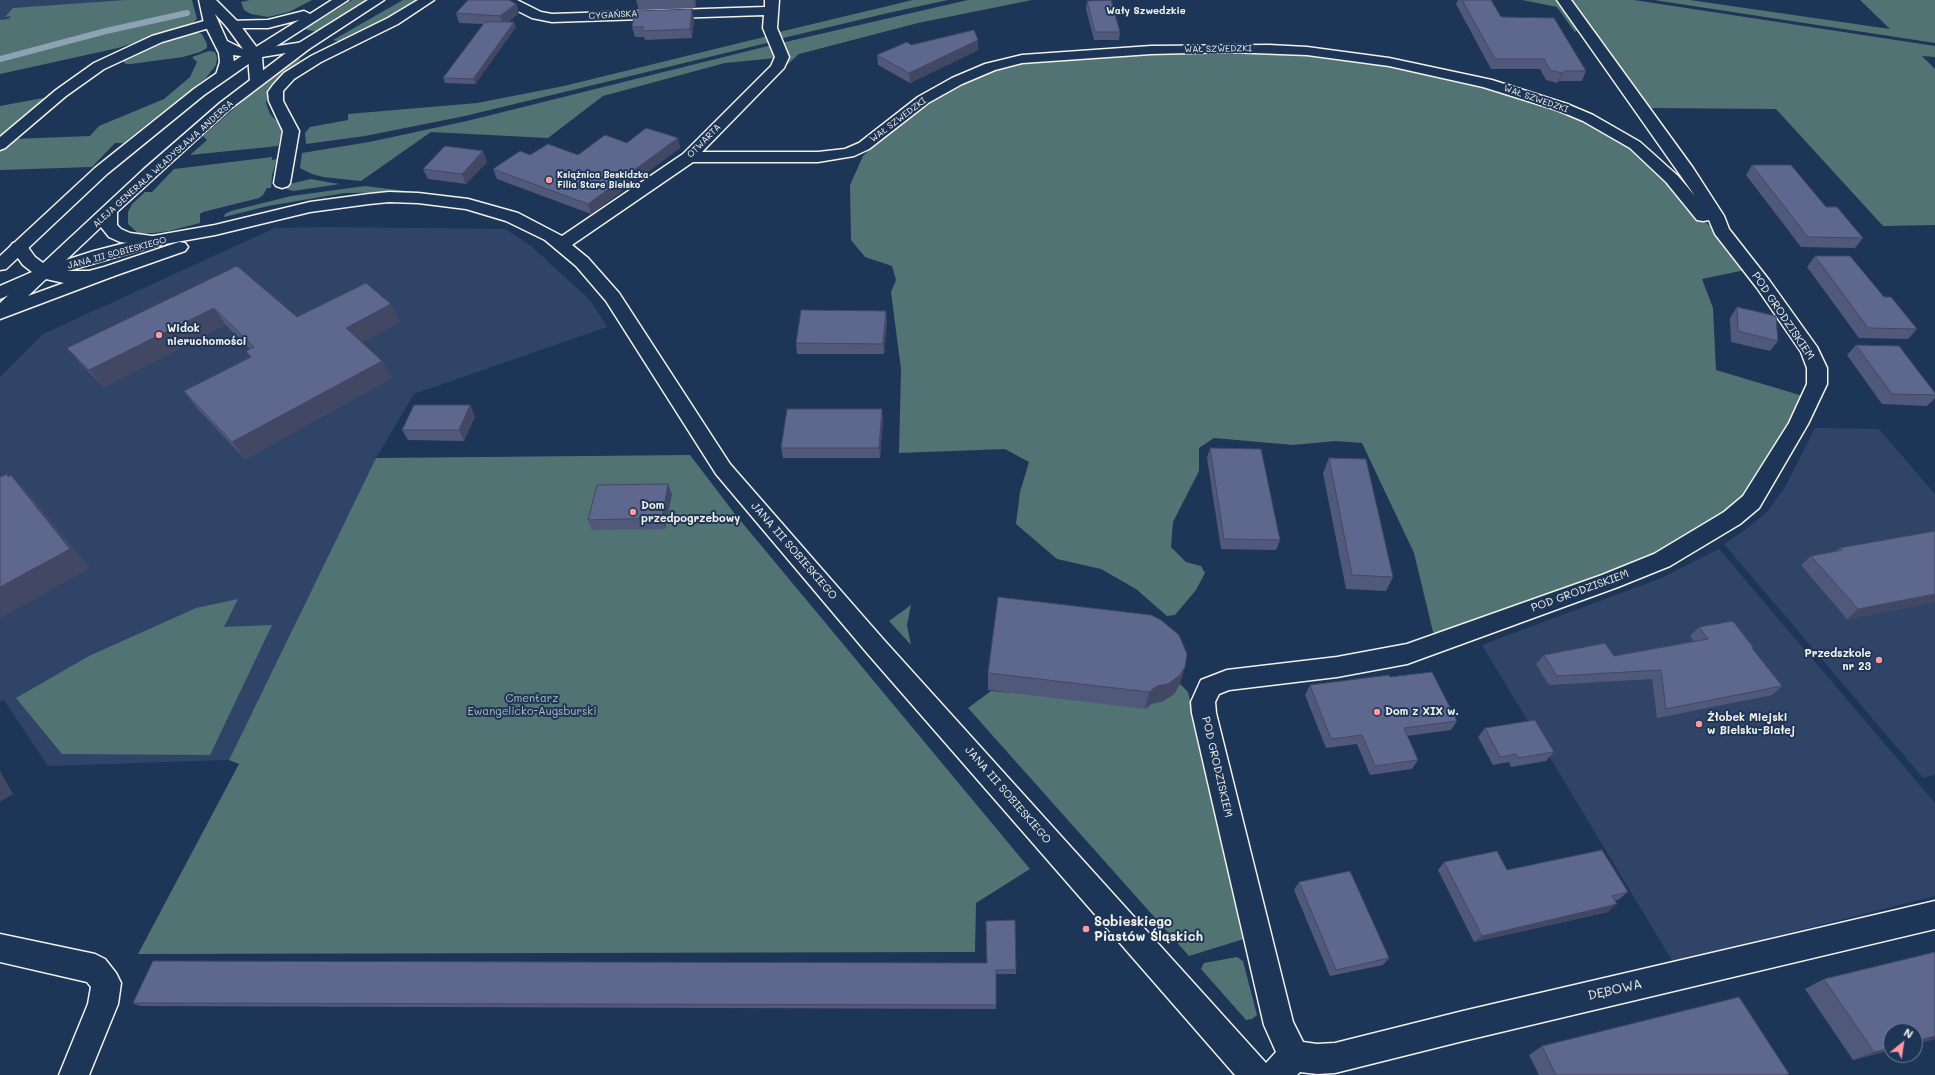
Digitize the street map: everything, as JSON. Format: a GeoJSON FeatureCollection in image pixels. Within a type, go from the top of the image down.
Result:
{"type":"FeatureCollection","features":[{"type":"Feature","properties":{"kind":"street"},"geometry":{"type":"LineString","coordinates":[[206,0],[211,23],[223,44],[227,62],[223,75]]}},
{"type":"Feature","properties":{"kind":"street"},"geometry":{"type":"LineString","coordinates":[[209,0],[232,24],[254,54],[257,81]]}},
{"type":"Feature","properties":{"kind":"street"},"geometry":{"type":"LineString","coordinates":[[232,24],[256,25],[284,21],[308,13],[338,0]]}},
{"type":"Feature","properties":{"kind":"street"},"geometry":{"type":"LineString","coordinates":[[0,265],[101,171],[194,96],[254,54],[341,0]]}},
{"type":"Feature","properties":{"kind":"street","name":"ALEJA GENERAŁA WŁADYSŁAWA ANDERSA"},"geometry":{"type":"LineString","coordinates":[[0,314],[189,138],[257,81],[304,46],[377,0]]}},
{"type":"Feature","properties":{"kind":"street"},"geometry":{"type":"LineString","coordinates":[[282,183],[291,131],[289,124],[276,101],[275,92],[278,88],[290,76],[316,59],[393,21],[427,0]]}},
{"type":"Feature","properties":{"kind":"street","name":"CYGAŃSKA"},"geometry":{"type":"LineString","coordinates":[[507,0],[537,15],[552,18],[771,6]]}},
{"type":"Feature","properties":{"kind":"street","name":"POD GRODZISKIEM"},"geometry":{"type":"LineString","coordinates":[[1286,1065],[1279,1025],[1204,713],[1203,702],[1210,687],[1227,680],[1337,667],[1407,654],[1610,581],[1662,560],[1732,518],[1751,502],[1782,451],[1818,384],[1817,368],[1810,351],[1763,284],[1721,230],[1716,216],[1687,171],[1564,0]]}},
{"type":"Feature","properties":{"kind":"street","name":"OTWARTA"},"geometry":{"type":"LineString","coordinates":[[562,244],[689,157],[781,62],[781,53],[770,28],[771,6]]}},
{"type":"Feature","properties":{"kind":"street"},"geometry":{"type":"LineString","coordinates":[[0,145],[61,93],[99,66],[126,52],[157,39],[211,23]]}},
{"type":"Feature","properties":{"kind":"street"},"geometry":{"type":"LineString","coordinates":[[223,44],[237,52],[254,54],[304,46]]}},
{"type":"Feature","properties":{"kind":"street","name":"WAŁ SZWEDZKI"},"geometry":{"type":"LineString","coordinates":[[689,157],[818,157],[848,154],[864,146],[923,100],[957,81],[990,67],[1022,59],[1143,51],[1235,48],[1308,52],[1390,62],[1459,76],[1525,94],[1588,118],[1635,145],[1672,179],[1701,214],[1721,230]]}},
{"type":"Feature","properties":{"kind":"street","name":"JANA III SOBIESKIEGO"},"geometry":{"type":"LineString","coordinates":[[0,293],[44,273],[100,255],[153,242],[215,230],[310,207],[389,197],[418,198],[468,204],[512,216],[538,229],[562,244],[587,267],[613,297],[724,469],[870,640],[1256,1075]]}},
{"type":"Feature","properties":{"kind":"street"},"geometry":{"type":"LineString","coordinates":[[109,212],[109,226],[115,233],[126,238],[153,242]]}},
{"type":"Feature","properties":{"kind":"street","name":"JANA III SOBIESKIEGO"},"geometry":{"type":"LineString","coordinates":[[19,247],[29,261],[44,273],[64,277],[89,276],[108,272],[169,252],[215,230]]}},
{"type":"Feature","properties":{"kind":"street"},"geometry":{"type":"LineString","coordinates":[[0,314],[108,272]]}},
{"type":"Feature","properties":{"kind":"street","name":"DĘBOWA"},"geometry":{"type":"LineString","coordinates":[[1286,1065],[1316,1059],[1335,1058],[1463,1026],[1935,915]]}},
{"type":"Feature","properties":{"kind":"street"},"geometry":{"type":"LineString","coordinates":[[0,948],[95,969],[106,983],[103,1004],[74,1075]]}},
{"type":"Feature","properties":{"kind":"shaded area"},"geometry":{"type":"Polygon","coordinates":[[[0,0],[163,0],[0,21],[0,0]]]}},
{"type":"Feature","properties":{"kind":"shaded area"},"geometry":{"type":"Polygon","coordinates":[[[328,227],[506,229],[531,246],[590,300],[607,327],[414,394],[376,458],[229,760],[48,766],[4,700],[0,702],[0,377],[43,334],[275,228],[328,227]]]}},
{"type":"Feature","properties":{"kind":"shaded area","name":"Przedszkole nr 23"},"geometry":{"type":"Polygon","coordinates":[[[1815,428],[1879,429],[1935,494],[1935,775],[1923,778],[1724,544],[1749,527],[1768,511],[1785,487],[1815,428]]]}},
{"type":"Feature","properties":{"kind":"shaded area","name":"Żłobek Miejski w Bielsku-Białej"},"geometry":{"type":"Polygon","coordinates":[[[1719,549],[1935,803],[1935,896],[1673,962],[1482,645],[1661,578],[1719,549]]]}},
{"type":"Feature","properties":{"kind":"green space"},"geometry":{"type":"Polygon","coordinates":[[[126,0],[192,0],[197,19],[192,24],[118,48],[0,74],[0,20],[9,19],[11,16],[5,17],[13,8],[126,0]]]}},
{"type":"Feature","properties":{"kind":"green space"},"geometry":{"type":"Polygon","coordinates":[[[250,0],[312,0],[289,12],[268,17],[251,14],[244,10],[241,2],[250,0]]]}},
{"type":"Feature","properties":{"kind":"green space"},"geometry":{"type":"Polygon","coordinates":[[[352,0],[366,0],[316,32],[305,29],[352,0]]]}},
{"type":"Feature","properties":{"kind":"green space"},"geometry":{"type":"Polygon","coordinates":[[[403,0],[420,0],[388,20],[343,43],[333,40],[403,0]]]}},
{"type":"Feature","properties":{"kind":"green space"},"geometry":{"type":"Polygon","coordinates":[[[913,0],[948,0],[779,39],[775,33],[913,0]]]}},
{"type":"Feature","properties":{"kind":"green space"},"geometry":{"type":"Polygon","coordinates":[[[968,0],[1032,0],[918,23],[799,54],[788,64],[785,60],[781,43],[968,0]]]}},
{"type":"Feature","properties":{"kind":"green space"},"geometry":{"type":"Polygon","coordinates":[[[1522,0],[1560,0],[1580,28],[1575,32],[1557,7],[1522,0]]]}},
{"type":"Feature","properties":{"kind":"green space"},"geometry":{"type":"Polygon","coordinates":[[[1568,0],[1634,0],[1935,46],[1935,57],[1922,56],[1935,69],[1935,225],[1883,226],[1776,109],[1645,108],[1568,0]]]}},
{"type":"Feature","properties":{"kind":"green space"},"geometry":{"type":"Polygon","coordinates":[[[1654,0],[1690,0],[1890,29],[1860,0],[1935,0],[1935,43],[1654,0]]]}},
{"type":"Feature","properties":{"kind":"green space"},"geometry":{"type":"Polygon","coordinates":[[[195,32],[202,34],[207,44],[207,48],[200,52],[183,57],[131,64],[126,64],[122,61],[122,59],[162,41],[195,32]]]}},
{"type":"Feature","properties":{"kind":"green space"},"geometry":{"type":"Polygon","coordinates":[[[768,36],[771,42],[465,116],[365,136],[306,144],[305,133],[310,127],[348,120],[348,114],[477,103],[564,86],[768,36]]]}},
{"type":"Feature","properties":{"kind":"green space"},"geometry":{"type":"Polygon","coordinates":[[[772,45],[776,58],[725,63],[603,96],[548,138],[431,132],[361,181],[323,177],[312,174],[300,168],[302,153],[369,142],[467,121],[772,45]]]}},
{"type":"Feature","properties":{"kind":"green space"},"geometry":{"type":"Polygon","coordinates":[[[209,51],[215,52],[217,58],[216,65],[206,78],[123,143],[115,143],[92,167],[0,170],[0,150],[13,139],[90,136],[99,126],[164,99],[190,77],[197,62],[192,57],[209,51]]]}},
{"type":"Feature","properties":{"kind":"green space"},"geometry":{"type":"Polygon","coordinates":[[[1270,51],[1346,58],[1444,75],[1545,104],[1608,131],[1652,163],[1697,214],[1715,231],[1745,270],[1702,279],[1713,308],[1716,370],[1803,396],[1792,421],[1743,498],[1727,513],[1657,554],[1607,576],[1434,636],[1414,553],[1362,443],[1335,441],[1293,445],[1214,438],[1199,448],[1199,471],[1173,522],[1171,547],[1186,562],[1201,566],[1205,573],[1196,590],[1175,615],[1167,616],[1136,589],[1101,569],[1057,559],[1016,524],[1020,492],[1029,462],[1005,449],[899,453],[901,369],[891,292],[896,280],[892,266],[865,257],[851,240],[850,185],[863,156],[888,132],[938,94],[989,71],[1029,61],[1117,54],[1270,51]]]}},
{"type":"Feature","properties":{"kind":"green space"},"geometry":{"type":"Polygon","coordinates":[[[298,59],[301,59],[270,89],[266,103],[270,114],[281,126],[281,135],[278,146],[190,155],[207,140],[203,136],[245,99],[298,59]]]}},
{"type":"Feature","properties":{"kind":"green space"},"geometry":{"type":"Polygon","coordinates":[[[49,98],[0,141],[0,106],[49,98]]]}},
{"type":"Feature","properties":{"kind":"green space"},"geometry":{"type":"Polygon","coordinates":[[[272,157],[272,160],[277,159],[272,175],[271,188],[267,188],[263,195],[259,198],[203,212],[200,214],[200,223],[169,231],[138,233],[128,224],[128,212],[132,204],[145,192],[152,192],[174,169],[272,157]]]}},
{"type":"Feature","properties":{"kind":"green space"},"geometry":{"type":"Polygon","coordinates":[[[311,179],[340,184],[293,191],[284,188],[290,184],[311,179]]]}},
{"type":"Feature","properties":{"kind":"green space"},"geometry":{"type":"Polygon","coordinates":[[[365,186],[414,192],[344,193],[268,206],[224,217],[225,214],[231,211],[291,196],[365,186]]]}},
{"type":"Feature","properties":{"kind":"green space","name":"Cmentarz Ewangelicko-Augsburski"},"geometry":{"type":"Polygon","coordinates":[[[690,455],[735,514],[1030,869],[976,903],[975,952],[138,954],[239,764],[229,760],[376,458],[690,455]]]}},
{"type":"Feature","properties":{"kind":"green space"},"geometry":{"type":"Polygon","coordinates":[[[238,599],[224,627],[272,625],[210,755],[62,754],[16,698],[89,656],[196,608],[238,599]]]}},
{"type":"Feature","properties":{"kind":"green space"},"geometry":{"type":"Polygon","coordinates":[[[911,605],[907,625],[911,645],[889,621],[911,605]]]}},
{"type":"Feature","properties":{"kind":"green space"},"geometry":{"type":"Polygon","coordinates":[[[1180,684],[1188,692],[1247,938],[1189,956],[968,708],[991,691],[1147,705],[1163,701],[1174,694],[1180,684]]]}},
{"type":"Feature","properties":{"kind":"green space"},"geometry":{"type":"Polygon","coordinates":[[[1237,957],[1243,961],[1257,1015],[1252,1019],[1246,1020],[1201,969],[1204,963],[1237,957]]]}},
{"type":"Feature","properties":{"kind":"building"},"geometry":{"type":"Polygon","coordinates":[[[468,0],[509,0],[516,4],[500,16],[456,13],[468,0]]]}},
{"type":"Feature","properties":{"kind":"building"},"geometry":{"type":"Polygon","coordinates":[[[1111,0],[1120,32],[1095,32],[1087,1],[1111,0]]]}},
{"type":"Feature","properties":{"kind":"building"},"geometry":{"type":"Polygon","coordinates":[[[1462,0],[1491,0],[1501,17],[1554,18],[1586,71],[1564,71],[1562,73],[1550,70],[1544,59],[1495,59],[1462,0]]]}},
{"type":"Feature","properties":{"kind":"building"},"geometry":{"type":"Polygon","coordinates":[[[692,9],[690,29],[642,31],[643,27],[632,27],[635,11],[692,9]]]}},
{"type":"Feature","properties":{"kind":"building"},"geometry":{"type":"Polygon","coordinates":[[[485,22],[514,22],[473,79],[443,78],[485,22]]]}},
{"type":"Feature","properties":{"kind":"building"},"geometry":{"type":"Polygon","coordinates":[[[974,30],[978,40],[909,73],[877,55],[907,42],[911,45],[974,30]]]}},
{"type":"Feature","properties":{"kind":"building"},"geometry":{"type":"Polygon","coordinates":[[[646,128],[678,138],[588,204],[493,169],[520,151],[530,155],[548,144],[578,155],[605,135],[627,143],[646,128]]]}},
{"type":"Feature","properties":{"kind":"building"},"geometry":{"type":"Polygon","coordinates":[[[445,146],[483,151],[462,174],[423,169],[445,146]]]}},
{"type":"Feature","properties":{"kind":"building"},"geometry":{"type":"Polygon","coordinates":[[[1752,165],[1791,165],[1826,207],[1837,207],[1863,238],[1808,237],[1752,165]]]}},
{"type":"Feature","properties":{"kind":"building"},"geometry":{"type":"Polygon","coordinates":[[[1815,256],[1850,256],[1884,297],[1891,297],[1917,329],[1868,328],[1815,256]]]}},
{"type":"Feature","properties":{"kind":"building"},"geometry":{"type":"Polygon","coordinates":[[[237,266],[297,317],[366,283],[391,304],[346,328],[382,361],[232,442],[184,391],[251,357],[246,351],[254,347],[214,308],[89,370],[67,348],[237,266]]]}},
{"type":"Feature","properties":{"kind":"building"},"geometry":{"type":"Polygon","coordinates":[[[1737,307],[1776,316],[1778,341],[1738,331],[1737,307]]]}},
{"type":"Feature","properties":{"kind":"building"},"geometry":{"type":"Polygon","coordinates":[[[801,310],[886,311],[883,344],[796,343],[801,310]]]}},
{"type":"Feature","properties":{"kind":"building"},"geometry":{"type":"Polygon","coordinates":[[[1856,345],[1899,346],[1935,395],[1892,394],[1856,345]]]}},
{"type":"Feature","properties":{"kind":"building"},"geometry":{"type":"Polygon","coordinates":[[[414,405],[470,405],[459,430],[402,430],[414,405]]]}},
{"type":"Feature","properties":{"kind":"building"},"geometry":{"type":"Polygon","coordinates":[[[787,409],[882,409],[879,448],[781,448],[787,409]]]}},
{"type":"Feature","properties":{"kind":"building"},"geometry":{"type":"Polygon","coordinates":[[[1210,448],[1261,449],[1280,540],[1224,539],[1210,448]]]}},
{"type":"Feature","properties":{"kind":"building"},"geometry":{"type":"Polygon","coordinates":[[[1329,458],[1366,459],[1393,577],[1352,575],[1329,458]]]}},
{"type":"Feature","properties":{"kind":"building"},"geometry":{"type":"Polygon","coordinates":[[[7,474],[8,477],[11,475],[70,549],[0,587],[0,477],[7,474]]]}},
{"type":"Feature","properties":{"kind":"building","name":"Dom przedpogrzebowy"},"geometry":{"type":"Polygon","coordinates":[[[668,484],[662,518],[588,520],[597,485],[668,484]]]}},
{"type":"Feature","properties":{"kind":"building"},"geometry":{"type":"Polygon","coordinates":[[[1935,531],[1935,594],[1858,609],[1811,556],[1842,550],[1839,548],[1935,531]]]}},
{"type":"Feature","properties":{"kind":"building"},"geometry":{"type":"Polygon","coordinates":[[[998,597],[1151,615],[1161,620],[1179,635],[1187,654],[1185,667],[1179,676],[1168,684],[1157,686],[1149,692],[988,673],[998,597]]]}},
{"type":"Feature","properties":{"kind":"building"},"geometry":{"type":"Polygon","coordinates":[[[1733,621],[1782,686],[1666,709],[1661,670],[1557,676],[1544,655],[1605,643],[1614,656],[1708,639],[1699,627],[1733,621]]]}},
{"type":"Feature","properties":{"kind":"building","name":"Dom z XIX w."},"geometry":{"type":"Polygon","coordinates":[[[1432,672],[1457,721],[1404,728],[1418,760],[1375,766],[1362,735],[1331,739],[1310,685],[1389,675],[1390,677],[1432,672]]]}},
{"type":"Feature","properties":{"kind":"building"},"geometry":{"type":"Polygon","coordinates":[[[1535,720],[1554,752],[1518,758],[1516,754],[1500,757],[1485,728],[1535,720]]]}},
{"type":"Feature","properties":{"kind":"building"},"geometry":{"type":"Polygon","coordinates":[[[1602,850],[1628,892],[1612,896],[1617,904],[1482,936],[1444,862],[1497,851],[1507,870],[1602,850]]]}},
{"type":"Feature","properties":{"kind":"building"},"geometry":{"type":"Polygon","coordinates":[[[1350,871],[1389,958],[1336,970],[1299,882],[1350,871]]]}},
{"type":"Feature","properties":{"kind":"building"},"geometry":{"type":"Polygon","coordinates":[[[1015,920],[1016,970],[996,970],[996,1005],[133,1003],[153,961],[987,963],[986,921],[1015,920]]]}},
{"type":"Feature","properties":{"kind":"building"},"geometry":{"type":"Polygon","coordinates":[[[1935,952],[1935,1036],[1923,1039],[1923,1023],[1883,1023],[1883,1050],[1874,1052],[1824,979],[1935,952]]]}},
{"type":"Feature","properties":{"kind":"building"},"geometry":{"type":"Polygon","coordinates":[[[1739,997],[1789,1074],[1556,1075],[1542,1046],[1739,997]]]}},
{"type":"Feature","properties":{"kind":"waterway"},"geometry":{"type":"LineString","coordinates":[[0,59],[106,31],[187,13]]}},
{"type":"Feature","properties":{"kind":"place","name":"Książnica Beskidzka Filia Stare Bielsko"},"geometry":{"type":"Point","coordinates":[549,180]}},
{"type":"Feature","properties":{"kind":"place","name":"Widok nieruchomości"},"geometry":{"type":"Point","coordinates":[159,335]}},
{"type":"Feature","properties":{"kind":"place","name":"Dom przedpogrzebowy"},"geometry":{"type":"Point","coordinates":[633,512]}},
{"type":"Feature","properties":{"kind":"place","name":"Przedszkole nr 23"},"geometry":{"type":"Point","coordinates":[1879,660]}},
{"type":"Feature","properties":{"kind":"place","name":"Dom z XIX w."},"geometry":{"type":"Point","coordinates":[1377,712]}},
{"type":"Feature","properties":{"kind":"place","name":"Żłobek Miejski w Bielsku-Białej"},"geometry":{"type":"Point","coordinates":[1699,724]}},
{"type":"Feature","properties":{"kind":"place","name":"Sobieskiego Piastów Śląskich"},"geometry":{"type":"Point","coordinates":[1086,929]}},
{"type":"Feature","properties":{"kind":"district","name":"Wały Szwedzkie"},"geometry":{"type":"Point","coordinates":[1146,11]}}]}
